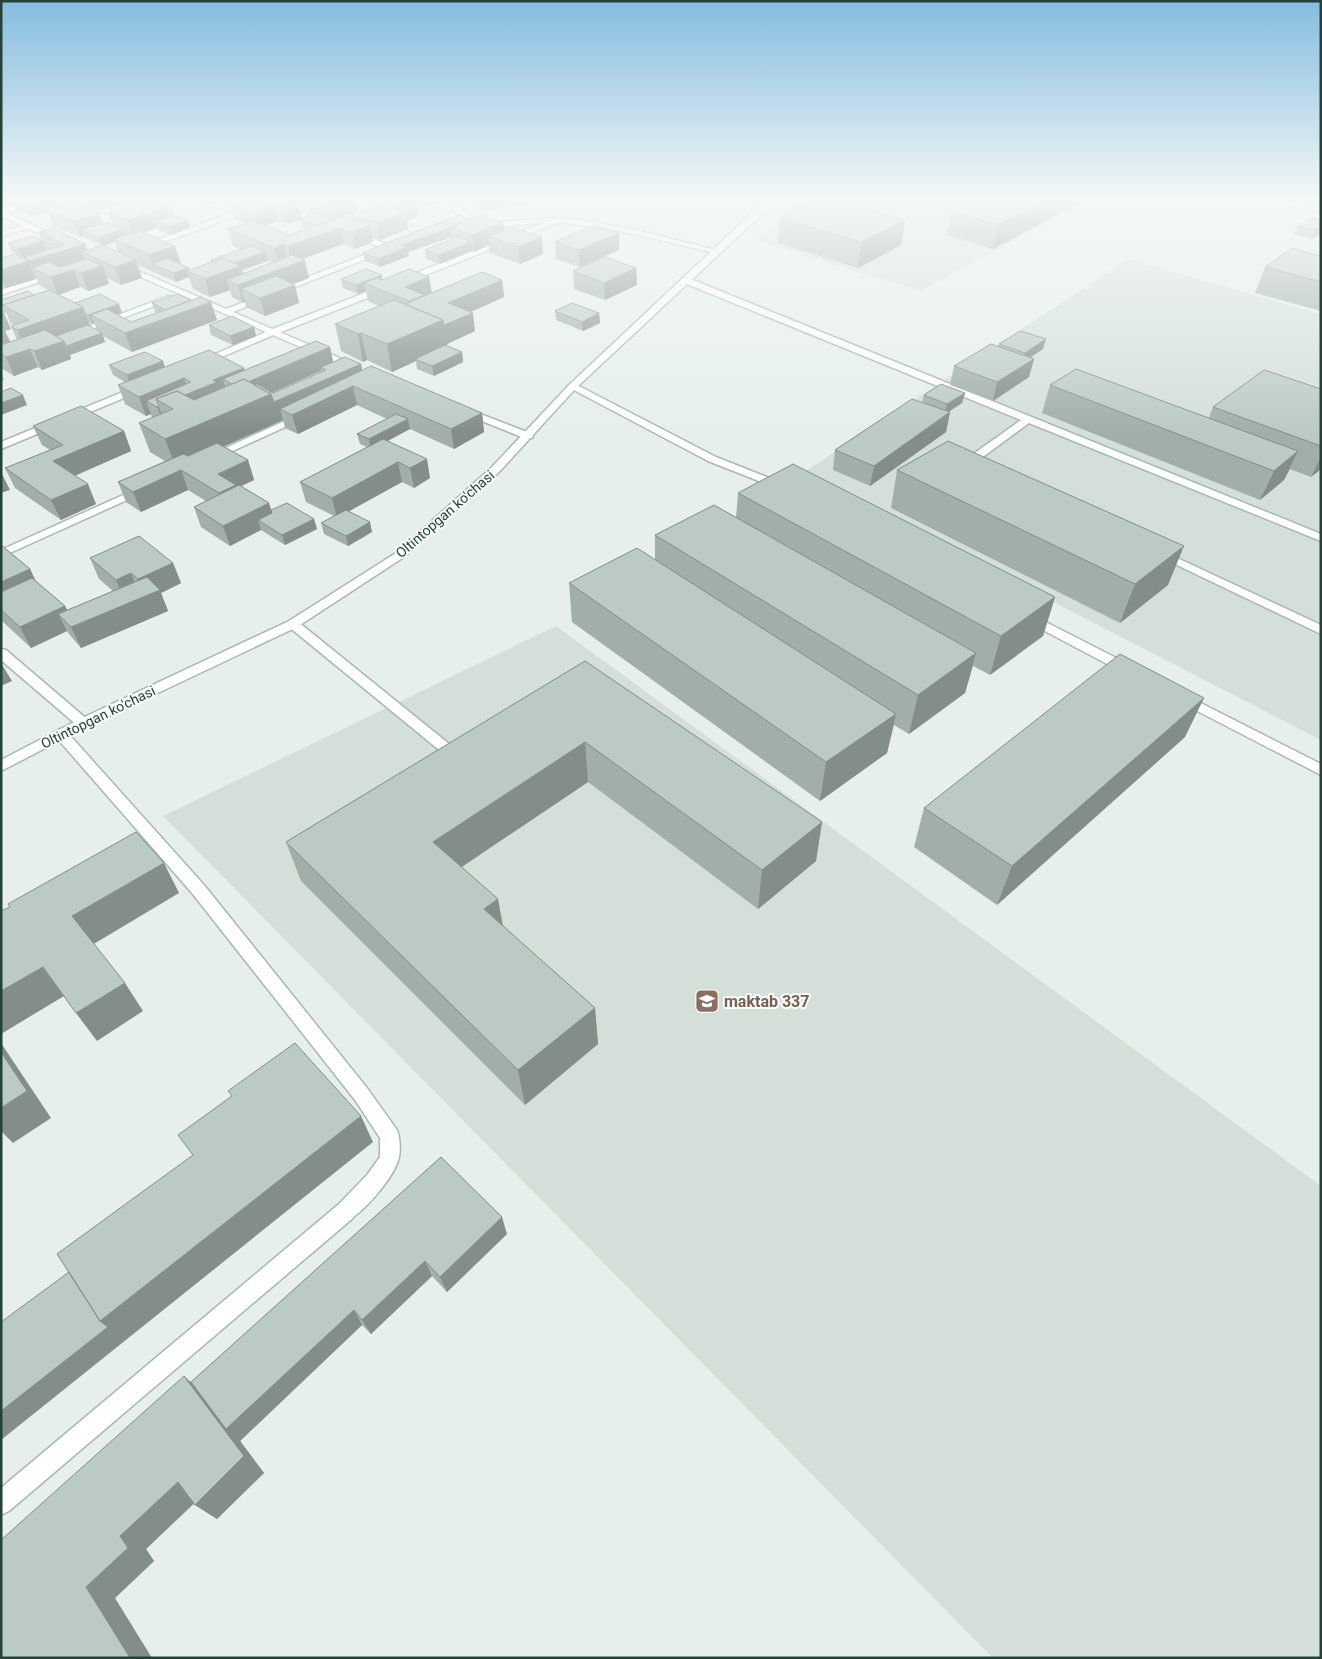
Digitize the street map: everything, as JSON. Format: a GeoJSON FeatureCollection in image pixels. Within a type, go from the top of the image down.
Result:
{"type":"FeatureCollection","features":[{"type":"Feature","properties":{"kind":"street"},"geometry":{"type":"LineString","coordinates":[[1,293],[47,278]]}},
{"type":"Feature","properties":{"kind":"street"},"geometry":{"type":"LineString","coordinates":[[148,278],[363,371]]}},
{"type":"Feature","properties":{"kind":"street"},"geometry":{"type":"LineString","coordinates":[[225,312],[312,278]]}},
{"type":"Feature","properties":{"kind":"street"},"geometry":{"type":"LineString","coordinates":[[192,366],[410,278]]}},
{"type":"Feature","properties":{"kind":"street"},"geometry":{"type":"LineString","coordinates":[[685,280],[1321,538]]}},
{"type":"Feature","properties":{"kind":"street","name":"Oltintopgan ko'chasi"},"geometry":{"type":"LineString","coordinates":[[1,766],[83,723],[293,624],[400,555],[496,469],[573,386],[685,280]]}},
{"type":"Feature","properties":{"kind":"street"},"geometry":{"type":"LineString","coordinates":[[65,337],[184,294]]}},
{"type":"Feature","properties":{"kind":"street"},"geometry":{"type":"LineString","coordinates":[[1,446],[146,385]]}},
{"type":"Feature","properties":{"kind":"street"},"geometry":{"type":"LineString","coordinates":[[573,386],[712,459],[790,490]]}},
{"type":"Feature","properties":{"kind":"street"},"geometry":{"type":"LineString","coordinates":[[453,406],[528,436]]}},
{"type":"Feature","properties":{"kind":"street"},"geometry":{"type":"LineString","coordinates":[[200,462],[309,412]]}},
{"type":"Feature","properties":{"kind":"street"},"geometry":{"type":"LineString","coordinates":[[987,471],[969,462],[1028,419]]}},
{"type":"Feature","properties":{"kind":"street"},"geometry":{"type":"LineString","coordinates":[[1,554],[155,483]]}},
{"type":"Feature","properties":{"kind":"street"},"geometry":{"type":"LineString","coordinates":[[1150,548],[1321,630]]}},
{"type":"Feature","properties":{"kind":"street"},"geometry":{"type":"LineString","coordinates":[[1015,610],[1137,674]]}},
{"type":"Feature","properties":{"kind":"street"},"geometry":{"type":"LineString","coordinates":[[293,624],[454,755]]}},
{"type":"Feature","properties":{"kind":"street"},"geometry":{"type":"LineString","coordinates":[[1,653],[83,723]]}},
{"type":"Feature","properties":{"kind":"street"},"geometry":{"type":"LineString","coordinates":[[1172,692],[1321,770]]}},
{"type":"Feature","properties":{"kind":"street"},"geometry":{"type":"LineString","coordinates":[[1,1503],[346,1211],[374,1182],[389,1159],[390,1136],[361,1094],[198,889],[61,734]]}},
{"type":"Feature","properties":{"kind":"shaded area"},"geometry":{"type":"Polygon","coordinates":[[[879,278],[944,278],[920,291],[879,278]]]}},
{"type":"Feature","properties":{"kind":"shaded area"},"geometry":{"type":"Polygon","coordinates":[[[1099,278],[1196,278],[1321,314],[1321,740],[803,473],[1099,278]]]}},
{"type":"Feature","properties":{"kind":"shaded area","name":"maktab 337"},"geometry":{"type":"Polygon","coordinates":[[[556,626],[1321,1186],[1321,1658],[993,1658],[163,816],[556,626]]]}},
{"type":"Feature","properties":{"kind":"building"},"geometry":{"type":"Polygon","coordinates":[[[231,278],[256,278],[238,285],[227,280],[231,278]]]}},
{"type":"Feature","properties":{"kind":"building"},"geometry":{"type":"Polygon","coordinates":[[[269,278],[281,278],[295,285],[260,298],[241,289],[269,278]]]}},
{"type":"Feature","properties":{"kind":"building"},"geometry":{"type":"Polygon","coordinates":[[[342,278],[373,278],[356,285],[341,279],[342,278]]]}},
{"type":"Feature","properties":{"kind":"building"},"geometry":{"type":"Polygon","coordinates":[[[376,278],[382,280],[426,278],[405,287],[425,295],[409,301],[364,283],[376,278]]]}},
{"type":"Feature","properties":{"kind":"building"},"geometry":{"type":"Polygon","coordinates":[[[467,278],[502,280],[448,303],[473,313],[444,325],[443,320],[405,304],[467,278]]]}},
{"type":"Feature","properties":{"kind":"building"},"geometry":{"type":"Polygon","coordinates":[[[592,278],[614,278],[604,283],[592,278]]]}},
{"type":"Feature","properties":{"kind":"building"},"geometry":{"type":"Polygon","coordinates":[[[1308,278],[1321,278],[1321,282],[1308,278]]]}},
{"type":"Feature","properties":{"kind":"building"},"geometry":{"type":"Polygon","coordinates":[[[49,290],[83,307],[17,330],[11,326],[29,320],[3,305],[49,290]]]}},
{"type":"Feature","properties":{"kind":"building"},"geometry":{"type":"Polygon","coordinates":[[[28,291],[34,295],[1,304],[1,300],[28,291]]]}},
{"type":"Feature","properties":{"kind":"building"},"geometry":{"type":"Polygon","coordinates":[[[100,294],[119,304],[88,315],[83,307],[75,303],[100,294]]]}},
{"type":"Feature","properties":{"kind":"building"},"geometry":{"type":"Polygon","coordinates":[[[178,294],[191,300],[165,310],[152,303],[178,294]]]}},
{"type":"Feature","properties":{"kind":"building"},"geometry":{"type":"Polygon","coordinates":[[[201,297],[211,302],[125,333],[91,315],[107,309],[131,322],[201,297]]]}},
{"type":"Feature","properties":{"kind":"building"},"geometry":{"type":"Polygon","coordinates":[[[394,300],[443,320],[387,344],[335,324],[394,300]]]}},
{"type":"Feature","properties":{"kind":"building"},"geometry":{"type":"Polygon","coordinates":[[[572,303],[599,313],[582,322],[555,311],[572,303]]]}},
{"type":"Feature","properties":{"kind":"building"},"geometry":{"type":"Polygon","coordinates":[[[232,316],[254,327],[230,336],[209,325],[232,316]]]}},
{"type":"Feature","properties":{"kind":"building"},"geometry":{"type":"Polygon","coordinates":[[[88,325],[102,333],[66,346],[64,341],[56,336],[88,325]]]}},
{"type":"Feature","properties":{"kind":"building"},"geometry":{"type":"Polygon","coordinates":[[[45,330],[64,341],[34,351],[30,349],[6,357],[1,354],[1,345],[45,330]]]}},
{"type":"Feature","properties":{"kind":"building"},"geometry":{"type":"Polygon","coordinates":[[[1020,331],[1046,339],[1025,353],[999,344],[1020,331]]]}},
{"type":"Feature","properties":{"kind":"building"},"geometry":{"type":"Polygon","coordinates":[[[316,341],[330,347],[248,382],[244,379],[232,384],[223,379],[316,341]]]}},
{"type":"Feature","properties":{"kind":"building"},"geometry":{"type":"Polygon","coordinates":[[[991,344],[1034,359],[997,382],[954,366],[991,344]]]}},
{"type":"Feature","properties":{"kind":"building"},"geometry":{"type":"Polygon","coordinates":[[[445,345],[462,352],[432,366],[415,359],[445,345]]]}},
{"type":"Feature","properties":{"kind":"building"},"geometry":{"type":"Polygon","coordinates":[[[209,350],[244,368],[213,380],[217,382],[185,395],[177,391],[156,399],[159,406],[157,407],[146,401],[191,382],[184,378],[139,397],[118,385],[209,350]]]}},
{"type":"Feature","properties":{"kind":"building"},"geometry":{"type":"Polygon","coordinates":[[[145,352],[163,361],[127,375],[109,365],[145,352]]]}},
{"type":"Feature","properties":{"kind":"building"},"geometry":{"type":"Polygon","coordinates":[[[345,357],[361,364],[274,402],[271,394],[254,385],[257,384],[273,393],[326,370],[321,367],[345,357]]]}},
{"type":"Feature","properties":{"kind":"building"},"geometry":{"type":"Polygon","coordinates":[[[371,366],[482,413],[451,429],[353,386],[292,415],[280,409],[371,366]]]}},
{"type":"Feature","properties":{"kind":"building"},"geometry":{"type":"Polygon","coordinates":[[[1076,369],[1298,451],[1274,471],[1050,385],[1076,369]]]}},
{"type":"Feature","properties":{"kind":"building"},"geometry":{"type":"Polygon","coordinates":[[[1264,370],[1321,389],[1321,446],[1213,407],[1264,370]]]}},
{"type":"Feature","properties":{"kind":"building"},"geometry":{"type":"Polygon","coordinates":[[[244,379],[271,394],[165,439],[139,423],[173,409],[156,399],[177,391],[194,400],[244,379]]]}},
{"type":"Feature","properties":{"kind":"building"},"geometry":{"type":"Polygon","coordinates":[[[941,384],[965,393],[947,404],[924,395],[941,384]]]}},
{"type":"Feature","properties":{"kind":"building"},"geometry":{"type":"Polygon","coordinates":[[[11,388],[23,395],[1,403],[1,392],[11,388]]]}},
{"type":"Feature","properties":{"kind":"building"},"geometry":{"type":"Polygon","coordinates":[[[912,399],[950,412],[874,466],[835,450],[912,399]]]}},
{"type":"Feature","properties":{"kind":"building"},"geometry":{"type":"Polygon","coordinates":[[[81,406],[124,431],[53,461],[88,484],[51,500],[5,468],[63,445],[33,426],[81,406]]]}},
{"type":"Feature","properties":{"kind":"building"},"geometry":{"type":"Polygon","coordinates":[[[396,414],[408,419],[369,439],[357,434],[396,414]]]}},
{"type":"Feature","properties":{"kind":"building"},"geometry":{"type":"Polygon","coordinates":[[[383,439],[427,459],[410,468],[398,462],[332,498],[300,482],[383,439]]]}},
{"type":"Feature","properties":{"kind":"building"},"geometry":{"type":"Polygon","coordinates":[[[948,441],[1184,546],[1135,584],[897,470],[948,441]]]}},
{"type":"Feature","properties":{"kind":"building"},"geometry":{"type":"Polygon","coordinates":[[[217,443],[248,460],[218,474],[236,485],[219,493],[181,470],[133,492],[118,482],[183,454],[188,456],[217,443]]]}},
{"type":"Feature","properties":{"kind":"building"},"geometry":{"type":"Polygon","coordinates":[[[793,464],[1055,597],[1001,636],[738,493],[793,464]]]}},
{"type":"Feature","properties":{"kind":"building"},"geometry":{"type":"Polygon","coordinates":[[[239,485],[269,503],[223,526],[194,507],[239,485]]]}},
{"type":"Feature","properties":{"kind":"building"},"geometry":{"type":"Polygon","coordinates":[[[287,503],[314,519],[282,535],[258,520],[272,513],[271,510],[287,503]]]}},
{"type":"Feature","properties":{"kind":"building"},"geometry":{"type":"Polygon","coordinates":[[[714,505],[976,653],[918,695],[655,535],[714,505]]]}},
{"type":"Feature","properties":{"kind":"building"},"geometry":{"type":"Polygon","coordinates":[[[346,510],[370,522],[346,536],[321,523],[346,510]]]}},
{"type":"Feature","properties":{"kind":"building"},"geometry":{"type":"Polygon","coordinates":[[[139,536],[173,563],[138,579],[131,573],[116,580],[90,558],[139,536]]]}},
{"type":"Feature","properties":{"kind":"building"},"geometry":{"type":"Polygon","coordinates":[[[1,545],[30,569],[1,582],[1,545]]]}},
{"type":"Feature","properties":{"kind":"building"},"geometry":{"type":"Polygon","coordinates":[[[637,548],[896,714],[826,762],[569,583],[637,548]]]}},
{"type":"Feature","properties":{"kind":"building"},"geometry":{"type":"Polygon","coordinates":[[[147,577],[160,590],[71,627],[58,614],[147,577]]]}},
{"type":"Feature","properties":{"kind":"building"},"geometry":{"type":"Polygon","coordinates":[[[32,578],[65,606],[20,627],[1,610],[1,592],[32,578]]]}},
{"type":"Feature","properties":{"kind":"building"},"geometry":{"type":"Polygon","coordinates":[[[1120,654],[1204,698],[1012,866],[924,808],[1120,654]]]}},
{"type":"Feature","properties":{"kind":"building"},"geometry":{"type":"Polygon","coordinates":[[[585,661],[822,822],[762,870],[585,742],[433,842],[498,899],[484,909],[595,1008],[518,1070],[286,842],[585,661]]]}},
{"type":"Feature","properties":{"kind":"building"},"geometry":{"type":"Polygon","coordinates":[[[136,832],[164,863],[72,916],[125,983],[76,1013],[43,967],[1,991],[1,911],[10,907],[8,904],[136,832]]]}},
{"type":"Feature","properties":{"kind":"building"},"geometry":{"type":"Polygon","coordinates":[[[295,1043],[361,1116],[100,1321],[57,1254],[193,1155],[178,1135],[232,1096],[228,1091],[295,1043]]]}},
{"type":"Feature","properties":{"kind":"building"},"geometry":{"type":"Polygon","coordinates":[[[1,1052],[27,1091],[1,1108],[1,1052]]]}},
{"type":"Feature","properties":{"kind":"building"},"geometry":{"type":"Polygon","coordinates":[[[441,1157],[502,1217],[440,1277],[425,1261],[362,1320],[354,1310],[226,1429],[191,1382],[441,1157]]]}},
{"type":"Feature","properties":{"kind":"building"},"geometry":{"type":"Polygon","coordinates":[[[69,1272],[100,1321],[108,1327],[1,1411],[1,1322],[69,1272]]]}},
{"type":"Feature","properties":{"kind":"building"},"geometry":{"type":"Polygon","coordinates":[[[184,1376],[244,1456],[195,1505],[178,1482],[120,1536],[128,1548],[86,1587],[130,1658],[1,1658],[1,1540],[184,1376]]]}},
{"type":"Feature","properties":{"kind":"place","name":"maktab 337"},"geometry":{"type":"Point","coordinates":[707,1001]}}]}
